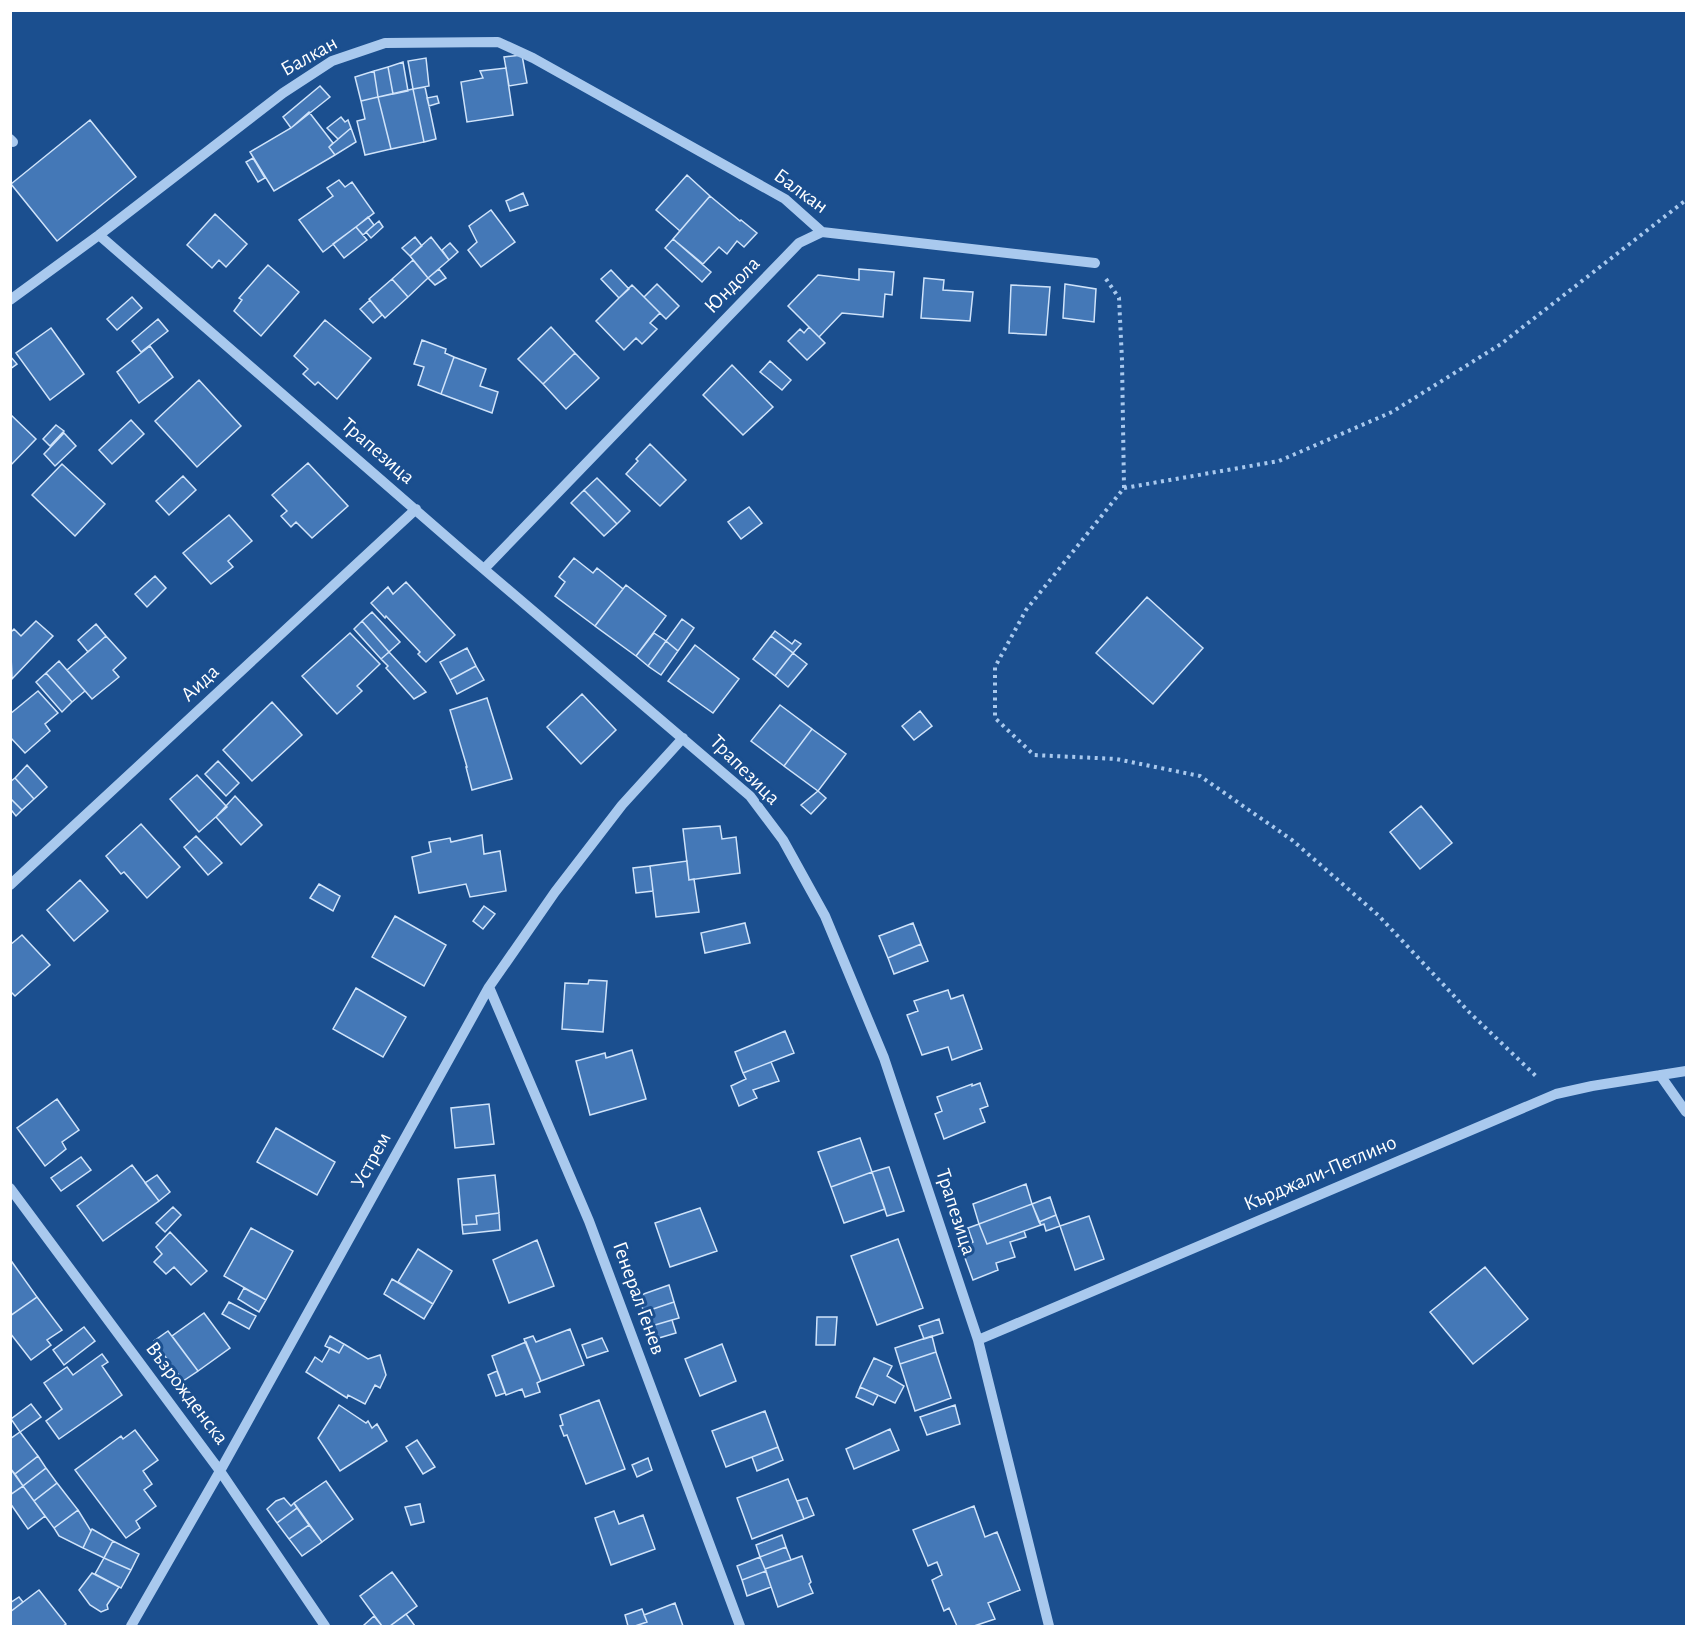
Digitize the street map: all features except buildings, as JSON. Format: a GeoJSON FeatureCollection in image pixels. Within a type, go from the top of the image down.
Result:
{"type":"FeatureCollection","features":[{"type":"Feature","properties":{"kind":"street","name":"Балкан"},"geometry":{"type":"LineString","coordinates":[[10,300],[99,235],[283,93],[332,61],[385,43],[498,42],[543,63],[785,199],[822,232]]}},
{"type":"Feature","properties":{"kind":"street"},"geometry":{"type":"LineString","coordinates":[[822,232],[1095,263]]}},
{"type":"Feature","properties":{"kind":"street","name":"Юндола"},"geometry":{"type":"LineString","coordinates":[[484,569],[799,243],[822,232]]}},
{"type":"Feature","properties":{"kind":"street","name":"Трапезица"},"geometry":{"type":"LineString","coordinates":[[99,235],[750,796],[783,840],[825,916],[884,1058],[978,1340],[1049,1626]]}},
{"type":"Feature","properties":{"kind":"street","name":"Аида"},"geometry":{"type":"LineString","coordinates":[[10,885],[416,509]]}},
{"type":"Feature","properties":{"kind":"street","name":"Устрем"},"geometry":{"type":"LineString","coordinates":[[131,1626],[220,1471],[489,987],[555,892],[622,805],[683,738]]}},
{"type":"Feature","properties":{"kind":"street","name":"Генерал Генев"},"geometry":{"type":"LineString","coordinates":[[489,987],[589,1221],[740,1626]]}},
{"type":"Feature","properties":{"kind":"street","name":"Кърджали-Петлино"},"geometry":{"type":"LineString","coordinates":[[978,1340],[1556,1094],[1686,1071]]}},
{"type":"Feature","properties":{"kind":"street"},"geometry":{"type":"LineString","coordinates":[[1660,1075],[1686,1112]]}},
{"type":"Feature","properties":{"kind":"street","name":"Възрожденска"},"geometry":{"type":"LineString","coordinates":[[10,1188],[220,1471],[325,1626]]}},
{"type":"Feature","properties":{"kind":"path"},"geometry":{"type":"LineString","coordinates":[[1124,488],[1279,461],[1392,412],[1501,344],[1686,200]]}},
{"type":"Feature","properties":{"kind":"path"},"geometry":{"type":"LineString","coordinates":[[1095,263],[1119,297],[1124,488],[1026,610],[995,667],[995,718],[1034,755],[1116,759],[1200,776],[1292,840],[1378,915],[1470,1013],[1556,1094]]}}]}
